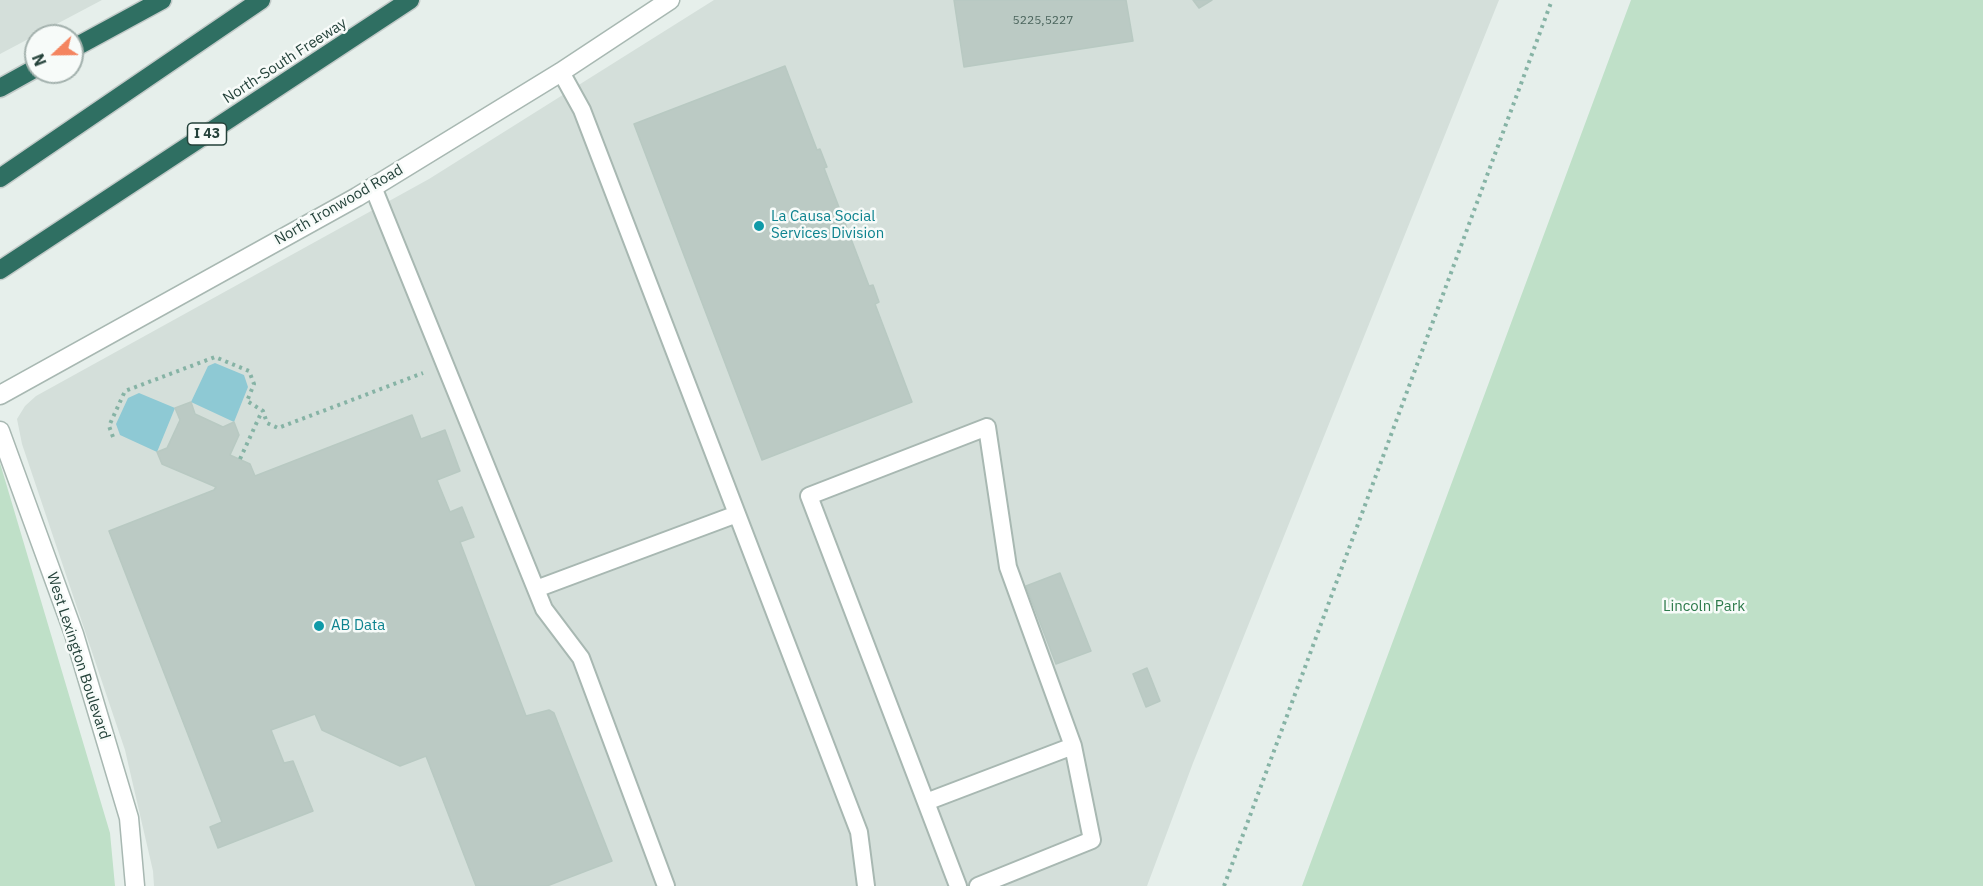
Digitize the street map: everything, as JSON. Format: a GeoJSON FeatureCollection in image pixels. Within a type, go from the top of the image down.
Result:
{"type":"FeatureCollection","features":[{"type":"Feature","properties":{"kind":"highway"},"geometry":{"type":"LineString","coordinates":[[84,42],[162,0]]}},
{"type":"Feature","properties":{"kind":"highway"},"geometry":{"type":"LineString","coordinates":[[0,178],[261,0]]}},
{"type":"Feature","properties":{"kind":"highway","name":"North-South Freeway"},"geometry":{"type":"LineString","coordinates":[[2,269],[410,0]]}},
{"type":"Feature","properties":{"kind":"highway"},"geometry":{"type":"LineString","coordinates":[[0,88],[24,75]]}},
{"type":"Feature","properties":{"kind":"street","name":"North Ironwood Road"},"geometry":{"type":"LineString","coordinates":[[0,395],[373,187],[561,72],[670,0]]}},
{"type":"Feature","properties":{"kind":"street","name":"West Lexington Boulevard"},"geometry":{"type":"LineString","coordinates":[[0,431],[74,634],[125,806],[135,886]]}},
{"type":"Feature","properties":{"kind":"lane"},"geometry":{"type":"LineString","coordinates":[[561,72],[582,110],[859,832],[866,886]]}},
{"type":"Feature","properties":{"kind":"lane"},"geometry":{"type":"LineString","coordinates":[[373,187],[544,609],[581,658],[666,886]]}},
{"type":"Feature","properties":{"kind":"lane"},"geometry":{"type":"LineString","coordinates":[[958,886],[808,496],[987,427],[1008,567],[1073,746],[1092,840],[978,886]]}},
{"type":"Feature","properties":{"kind":"lane"},"geometry":{"type":"LineString","coordinates":[[536,590],[737,514]]}},
{"type":"Feature","properties":{"kind":"lane"},"geometry":{"type":"LineString","coordinates":[[926,802],[1073,746]]}},
{"type":"Feature","properties":{"kind":"path"},"geometry":{"type":"LineString","coordinates":[[1224,886],[1552,0]]}},
{"type":"Feature","properties":{"kind":"path"},"geometry":{"type":"LineString","coordinates":[[113,437],[109,426],[125,391],[215,357],[249,371],[254,384],[247,400],[263,411],[267,423],[279,428],[445,365]]}},
{"type":"Feature","properties":{"kind":"path"},"geometry":{"type":"LineString","coordinates":[[240,459],[263,411]]}},
{"type":"Feature","properties":{"kind":"shaded area"},"geometry":{"type":"Polygon","coordinates":[[[0,0],[102,0],[57,24],[24,24],[24,41],[0,54],[0,0]]]}},
{"type":"Feature","properties":{"kind":"shaded area"},"geometry":{"type":"Polygon","coordinates":[[[714,0],[1499,0],[1193,763],[1147,886],[154,886],[153,871],[125,750],[22,444],[17,419],[25,406],[36,396],[429,179],[714,0]]]}},
{"type":"Feature","properties":{"kind":"green space","name":"Lincoln Park"},"geometry":{"type":"Polygon","coordinates":[[[1631,0],[1983,0],[1983,886],[1302,886],[1631,0]]]}},
{"type":"Feature","properties":{"kind":"green space"},"geometry":{"type":"Polygon","coordinates":[[[0,463],[110,833],[115,886],[0,886],[0,463]]]}},
{"type":"Feature","properties":{"kind":"water"},"geometry":{"type":"Polygon","coordinates":[[[215,363],[244,375],[248,387],[234,422],[191,402],[208,366],[215,363]]]}},
{"type":"Feature","properties":{"kind":"water"},"geometry":{"type":"Polygon","coordinates":[[[139,393],[175,408],[157,452],[120,435],[116,424],[128,398],[139,393]]]}},
{"type":"Feature","properties":{"kind":"building"},"geometry":{"type":"Polygon","coordinates":[[[954,0],[1126,0],[1133,41],[964,67],[954,0]]]}},
{"type":"Feature","properties":{"kind":"building"},"geometry":{"type":"Polygon","coordinates":[[[1193,0],[1212,0],[1199,8],[1193,0]]]}},
{"type":"Feature","properties":{"kind":"building","name":"La Causa Social Services Division"},"geometry":{"type":"Polygon","coordinates":[[[785,66],[817,150],[820,149],[827,167],[824,168],[869,286],[873,285],[879,302],[875,304],[912,402],[762,460],[634,124],[785,66]]]}},
{"type":"Feature","properties":{"kind":"building","name":"AB Data"},"geometry":{"type":"Polygon","coordinates":[[[191,402],[195,414],[223,427],[234,422],[239,435],[230,455],[250,464],[255,476],[412,415],[421,439],[445,430],[460,471],[437,480],[450,512],[462,507],[474,537],[460,542],[526,716],[549,710],[554,713],[612,861],[547,886],[476,886],[426,756],[400,766],[322,730],[315,714],[271,730],[284,763],[293,761],[313,811],[218,848],[210,827],[222,822],[109,531],[214,490],[216,487],[162,464],[157,452],[167,448],[180,420],[175,408],[191,402]]]}},
{"type":"Feature","properties":{"kind":"building"},"geometry":{"type":"Polygon","coordinates":[[[1060,573],[1091,651],[1056,664],[1026,586],[1060,573]]]}},
{"type":"Feature","properties":{"kind":"building"},"geometry":{"type":"Polygon","coordinates":[[[1147,668],[1160,701],[1146,707],[1133,674],[1147,668]]]}},
{"type":"Feature","properties":{"kind":"place","name":"La Causa Social Services Division"},"geometry":{"type":"Point","coordinates":[759,226]}},
{"type":"Feature","properties":{"kind":"place","name":"AB Data"},"geometry":{"type":"Point","coordinates":[319,626]}}]}
